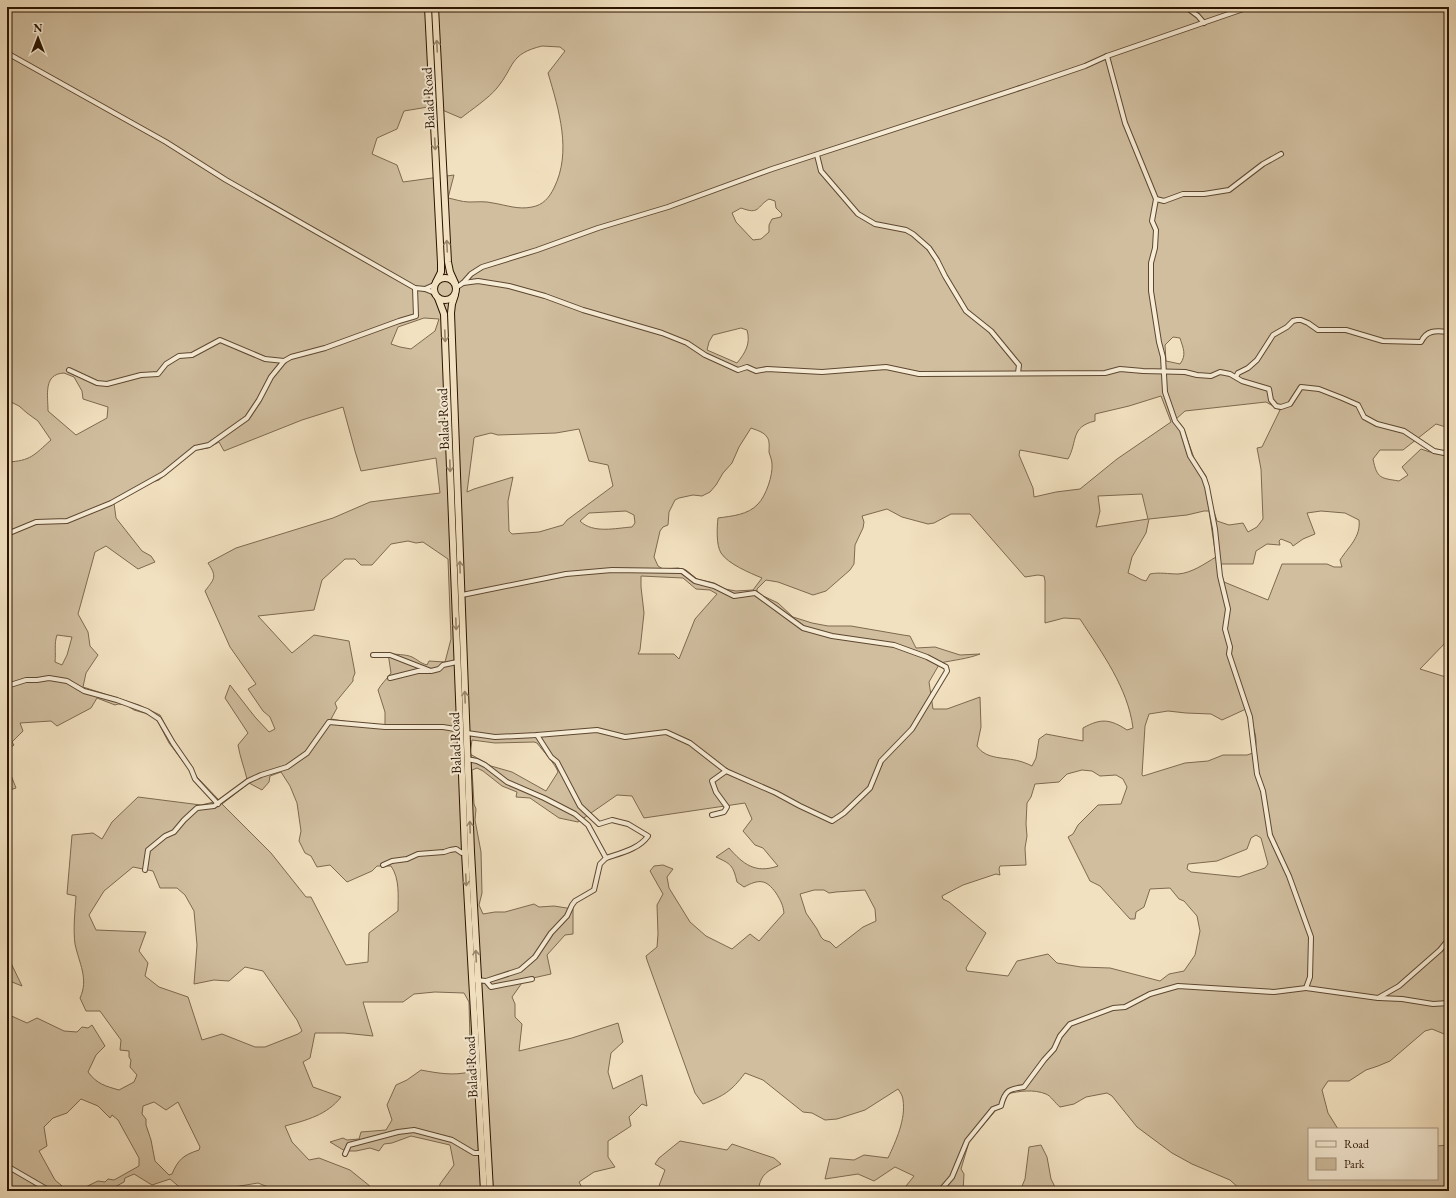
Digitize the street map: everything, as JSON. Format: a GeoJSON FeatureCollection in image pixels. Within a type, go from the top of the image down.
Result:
{"type":"FeatureCollection","features":[{"type":"Feature","properties":{"kind":"highway","name":"Balad Road"},"geometry":{"type":"LineString","coordinates":[[428,7],[441,263],[441,272],[435,284]]}},
{"type":"Feature","properties":{"kind":"highway","name":"Balad Road"},"geometry":{"type":"LineString","coordinates":[[435,7],[448,262],[450,272],[456,285]]}},
{"type":"Feature","properties":{"kind":"highway"},"geometry":{"type":"LineString","coordinates":[[446,277],[453,280],[456,285],[455,295],[449,300],[436,296],[435,284],[442,278],[446,277]]}},
{"type":"Feature","properties":{"kind":"highway","name":"Balad Road"},"geometry":{"type":"LineString","coordinates":[[455,295],[451,313],[468,760],[474,980],[484,1191]]}},
{"type":"Feature","properties":{"kind":"highway","name":"Balad Road"},"geometry":{"type":"LineString","coordinates":[[436,296],[444,314],[465,852],[490,1191]]}},
{"type":"Feature","properties":{"kind":"street"},"geometry":{"type":"LineString","coordinates":[[1186,7],[1198,16],[1204,23]]}},
{"type":"Feature","properties":{"kind":"street"},"geometry":{"type":"LineString","coordinates":[[463,283],[471,274],[482,267],[537,250],[598,228],[668,207],[765,172],[1022,88],[1085,66],[1107,56],[1249,7]]}},
{"type":"Feature","properties":{"kind":"street"},"geometry":{"type":"LineString","coordinates":[[7,53],[166,142],[226,180],[415,288],[425,289],[436,296]]}},
{"type":"Feature","properties":{"kind":"street"},"geometry":{"type":"LineString","coordinates":[[1107,56],[1125,123],[1156,199],[1152,221],[1156,230],[1155,248],[1151,263],[1151,291],[1159,342],[1163,357],[1165,392],[1171,414],[1182,430],[1190,456],[1204,478],[1207,487],[1216,529],[1220,576],[1228,609],[1225,629],[1230,647],[1229,654],[1250,717],[1257,774],[1263,791],[1270,835],[1289,876],[1311,937],[1310,977],[1306,988]]}},
{"type":"Feature","properties":{"kind":"street"},"geometry":{"type":"LineString","coordinates":[[1156,199],[1164,201],[1183,194],[1204,194],[1229,190],[1263,164],[1281,154]]}},
{"type":"Feature","properties":{"kind":"street"},"geometry":{"type":"LineString","coordinates":[[817,155],[821,171],[858,214],[875,224],[906,230],[913,234],[931,251],[966,311],[991,331],[1002,344],[1019,365],[1018,373]]}},
{"type":"Feature","properties":{"kind":"street"},"geometry":{"type":"LineString","coordinates":[[456,285],[478,281],[509,286],[545,296],[583,310],[662,333],[687,343],[705,355],[738,370],[747,367],[756,370],[822,372],[886,368],[919,374],[1105,373],[1120,369],[1163,371],[1212,376],[1220,372],[1269,390],[1271,400],[1276,406],[1281,407],[1290,404],[1301,386],[1319,390],[1342,398],[1358,405],[1364,417],[1376,424],[1404,431],[1434,450],[1449,454]]}},
{"type":"Feature","properties":{"kind":"street"},"geometry":{"type":"LineString","coordinates":[[425,289],[435,284]]}},
{"type":"Feature","properties":{"kind":"street"},"geometry":{"type":"LineString","coordinates":[[7,534],[36,522],[67,521],[111,503],[163,474],[195,448],[209,445],[247,418],[259,400],[271,377],[284,361],[292,356],[325,348],[416,316],[415,288]]}},
{"type":"Feature","properties":{"kind":"street"},"geometry":{"type":"LineString","coordinates":[[1236,377],[1238,373],[1248,368],[1257,360],[1273,335],[1287,328],[1293,321],[1301,320],[1312,325],[1318,330],[1346,330],[1383,341],[1396,342],[1421,342],[1424,336],[1434,331],[1449,332]]}},
{"type":"Feature","properties":{"kind":"street"},"geometry":{"type":"LineString","coordinates":[[69,370],[97,383],[111,384],[126,379],[158,374],[166,364],[179,356],[192,355],[220,340],[265,359],[284,361]]}},
{"type":"Feature","properties":{"kind":"street"},"geometry":{"type":"LineString","coordinates":[[462,595],[566,574],[612,570],[682,571],[695,581],[714,586],[734,596],[755,593],[804,628],[832,636],[894,646],[926,657],[946,667],[947,671],[912,729],[882,761],[870,788],[844,813],[832,821],[776,793],[726,771],[690,743],[666,732],[625,737],[597,730],[495,737],[466,733]]}},
{"type":"Feature","properties":{"kind":"street"},"geometry":{"type":"LineString","coordinates":[[373,655],[390,655],[431,671]]}},
{"type":"Feature","properties":{"kind":"street"},"geometry":{"type":"LineString","coordinates":[[390,678],[418,671],[431,671],[439,669],[443,664],[457,662]]}},
{"type":"Feature","properties":{"kind":"street"},"geometry":{"type":"LineString","coordinates":[[7,686],[26,680],[49,678],[67,681],[84,691],[117,700],[147,711],[159,719],[172,742],[191,768],[195,780],[218,804]]}},
{"type":"Feature","properties":{"kind":"street"},"geometry":{"type":"LineString","coordinates":[[145,870],[148,850],[165,836],[174,832],[197,808],[214,806],[218,804],[248,781],[287,766],[307,753],[329,722],[385,727],[443,727],[455,729],[460,727]]}},
{"type":"Feature","properties":{"kind":"street"},"geometry":{"type":"LineString","coordinates":[[474,980],[486,981],[520,970],[535,957],[552,933],[567,916],[572,905],[594,890],[600,864],[606,858],[618,855],[643,843],[648,836],[628,824],[612,820],[599,824],[580,806],[557,762],[551,757],[537,735]]}},
{"type":"Feature","properties":{"kind":"street"},"geometry":{"type":"LineString","coordinates":[[468,760],[477,760],[507,782],[544,798],[575,814],[588,825],[606,858]]}},
{"type":"Feature","properties":{"kind":"street"},"geometry":{"type":"LineString","coordinates":[[712,815],[724,812],[727,806],[716,792],[712,781],[726,771]]}},
{"type":"Feature","properties":{"kind":"street"},"geometry":{"type":"LineString","coordinates":[[383,865],[392,861],[407,859],[418,854],[444,852],[450,850],[465,852]]}},
{"type":"Feature","properties":{"kind":"street"},"geometry":{"type":"LineString","coordinates":[[1378,998],[1398,986],[1440,950],[1449,939]]}},
{"type":"Feature","properties":{"kind":"street"},"geometry":{"type":"LineString","coordinates":[[486,981],[491,987],[532,979]]}},
{"type":"Feature","properties":{"kind":"street"},"geometry":{"type":"LineString","coordinates":[[940,1191],[952,1177],[967,1141],[993,1109],[1001,1106],[1003,1096],[1011,1088],[1024,1087],[1054,1049],[1060,1036],[1070,1024],[1113,1008],[1125,1007],[1150,994],[1178,986],[1274,992],[1306,988],[1433,1004],[1449,1003]]}},
{"type":"Feature","properties":{"kind":"street"},"geometry":{"type":"LineString","coordinates":[[345,1154],[349,1146],[398,1132],[414,1130],[452,1140],[474,1152],[482,1153]]}},
{"type":"Feature","properties":{"kind":"street"},"geometry":{"type":"LineString","coordinates":[[7,1166],[50,1191]]}},
{"type":"Feature","properties":{"kind":"street"},"geometry":{"type":"LineString","coordinates":[[1438,1191],[1449,1188]]}},
{"type":"Feature","properties":{"kind":"green space"},"geometry":{"type":"Polygon","coordinates":[[[7,7],[1449,7],[1449,428],[1436,424],[1403,450],[1380,450],[1373,459],[1378,474],[1384,478],[1399,481],[1408,475],[1402,467],[1421,449],[1430,452],[1447,450],[1449,444],[1449,639],[1420,669],[1449,678],[1449,1036],[1432,1029],[1425,1031],[1390,1061],[1366,1070],[1349,1081],[1328,1081],[1322,1090],[1328,1113],[1337,1128],[1308,1128],[1308,1180],[1438,1180],[1438,1146],[1449,1144],[1449,1191],[1242,1191],[1230,1180],[1192,1164],[1172,1153],[1137,1127],[1112,1096],[1107,1093],[1086,1097],[1074,1104],[1060,1107],[1048,1095],[1041,1092],[1032,1091],[1021,1091],[1007,1094],[1002,1108],[996,1110],[969,1142],[961,1169],[964,1174],[963,1191],[902,1191],[914,1176],[895,1167],[874,1181],[858,1174],[825,1179],[830,1158],[854,1160],[864,1155],[888,1158],[902,1122],[904,1107],[903,1099],[898,1089],[865,1110],[837,1119],[825,1120],[812,1113],[803,1112],[763,1080],[745,1073],[726,1093],[703,1104],[695,1093],[646,956],[657,947],[657,905],[663,894],[650,871],[654,866],[663,865],[673,869],[667,877],[669,888],[690,922],[706,936],[732,949],[750,934],[759,941],[784,913],[779,898],[769,885],[758,882],[744,887],[737,882],[733,868],[725,861],[716,857],[729,848],[739,859],[750,866],[763,869],[778,866],[763,848],[755,845],[743,831],[752,819],[745,803],[644,818],[632,796],[617,795],[578,822],[559,818],[530,798],[516,797],[517,792],[502,786],[477,768],[472,770],[474,804],[476,809],[475,820],[481,852],[482,893],[479,905],[483,914],[505,912],[534,904],[539,907],[554,906],[573,909],[573,934],[565,935],[547,955],[551,974],[524,980],[512,997],[515,1004],[515,1017],[522,1024],[519,1051],[572,1038],[618,1023],[623,1042],[611,1053],[608,1072],[613,1089],[642,1075],[647,1106],[642,1104],[629,1117],[631,1126],[608,1141],[608,1157],[615,1167],[594,1172],[579,1182],[584,1191],[439,1191],[440,1184],[454,1165],[450,1145],[411,1136],[392,1143],[384,1144],[379,1151],[370,1148],[356,1151],[345,1151],[330,1142],[343,1138],[347,1140],[359,1139],[361,1132],[386,1130],[392,1120],[387,1105],[396,1085],[407,1080],[421,1070],[451,1074],[469,1072],[469,1002],[464,993],[435,992],[414,994],[403,1002],[363,1002],[373,1036],[344,1033],[315,1033],[310,1058],[303,1062],[313,1087],[341,1097],[323,1113],[285,1126],[292,1142],[309,1160],[319,1158],[350,1170],[376,1191],[278,1191],[258,1183],[228,1188],[228,1191],[184,1191],[170,1179],[152,1185],[134,1174],[125,1178],[124,1182],[113,1188],[111,1191],[77,1191],[98,1181],[105,1182],[108,1179],[114,1180],[139,1166],[139,1158],[118,1120],[112,1115],[110,1118],[98,1106],[81,1099],[67,1113],[53,1118],[44,1127],[47,1146],[39,1151],[55,1180],[68,1191],[7,1191],[7,1014],[27,1023],[37,1018],[64,1031],[77,1032],[82,1027],[88,1028],[92,1025],[105,1046],[96,1055],[88,1072],[91,1076],[102,1084],[119,1090],[134,1082],[137,1075],[130,1067],[131,1060],[129,1057],[129,1051],[120,1050],[121,1040],[100,1011],[86,1011],[80,998],[84,984],[74,938],[76,896],[67,894],[72,835],[93,833],[102,839],[112,822],[138,797],[201,805],[214,802],[195,782],[188,768],[169,743],[158,722],[151,715],[134,710],[126,705],[115,705],[97,698],[91,708],[57,726],[51,721],[20,723],[23,731],[12,742],[14,745],[7,750],[7,462],[27,459],[51,440],[38,421],[19,406],[7,400],[7,7]],[[542,46],[524,53],[514,62],[494,92],[461,118],[440,109],[428,107],[404,111],[397,129],[377,138],[372,154],[397,165],[403,182],[454,175],[448,198],[464,202],[487,202],[522,208],[536,206],[542,203],[548,198],[554,188],[562,160],[563,146],[559,116],[548,73],[565,51],[560,47],[542,46]],[[769,199],[757,209],[752,211],[741,208],[732,213],[736,222],[753,240],[761,239],[769,232],[769,225],[772,219],[781,217],[782,214],[776,208],[775,201],[769,199]],[[424,318],[398,327],[391,344],[411,349],[435,331],[439,319],[424,318]],[[741,328],[713,335],[707,350],[737,363],[748,344],[747,330],[741,328]],[[1173,337],[1165,345],[1166,361],[1180,364],[1184,351],[1180,338],[1173,337]],[[64,373],[57,374],[50,381],[48,386],[48,411],[76,435],[107,418],[108,407],[83,399],[82,391],[74,377],[64,373]],[[1161,396],[1129,406],[1095,414],[1095,421],[1087,424],[1078,431],[1068,459],[1020,450],[1019,455],[1033,488],[1034,497],[1080,489],[1117,459],[1171,422],[1161,396]],[[1266,402],[1185,411],[1176,419],[1183,427],[1194,458],[1206,476],[1210,499],[1217,521],[1229,525],[1243,523],[1248,532],[1257,527],[1263,519],[1261,469],[1257,448],[1262,447],[1280,410],[1266,402]],[[343,407],[302,420],[224,451],[219,442],[208,448],[195,450],[159,480],[114,503],[116,518],[142,551],[151,556],[155,562],[138,569],[106,546],[95,552],[78,614],[88,632],[90,646],[98,655],[86,673],[83,687],[139,705],[160,715],[197,777],[219,800],[247,779],[238,745],[248,733],[225,698],[230,685],[269,732],[275,729],[270,717],[263,711],[248,689],[256,684],[230,647],[205,591],[214,577],[213,571],[208,563],[236,548],[333,518],[370,502],[440,493],[436,458],[361,471],[343,407]],[[751,428],[739,447],[732,463],[710,492],[702,496],[693,495],[675,500],[669,512],[668,525],[663,527],[660,531],[654,557],[658,566],[663,569],[678,568],[686,570],[697,579],[714,583],[725,589],[736,591],[753,590],[762,578],[729,561],[721,553],[719,550],[717,531],[718,518],[729,517],[750,511],[764,496],[772,469],[769,442],[766,435],[751,428]],[[579,429],[556,433],[498,435],[491,433],[474,438],[467,492],[513,477],[508,501],[509,531],[512,534],[539,532],[563,525],[567,520],[613,486],[608,465],[589,461],[579,429]],[[1142,494],[1098,496],[1100,511],[1096,527],[1148,519],[1142,494]],[[887,509],[862,516],[864,522],[863,528],[855,545],[854,564],[850,570],[826,591],[813,595],[778,582],[766,580],[757,589],[757,593],[778,603],[793,617],[812,623],[828,626],[851,626],[910,636],[916,648],[935,647],[960,655],[980,654],[940,663],[929,682],[933,709],[947,709],[980,697],[981,727],[977,746],[985,754],[1019,761],[1032,766],[1036,758],[1039,739],[1046,734],[1083,741],[1083,728],[1100,721],[1110,722],[1127,730],[1133,728],[1126,699],[1120,685],[1113,671],[1080,619],[1064,618],[1045,623],[1044,576],[1038,575],[1025,577],[970,514],[951,514],[934,523],[928,524],[902,517],[887,509]],[[626,511],[589,513],[580,521],[591,528],[612,529],[632,527],[635,523],[634,515],[626,511]],[[1209,511],[1149,519],[1146,533],[1132,557],[1128,573],[1146,581],[1150,574],[1178,574],[1188,572],[1216,557],[1209,511]],[[1321,511],[1307,513],[1315,534],[1303,539],[1293,546],[1291,543],[1281,539],[1279,541],[1280,545],[1267,544],[1256,551],[1253,564],[1221,564],[1221,574],[1224,582],[1268,600],[1282,564],[1327,564],[1334,567],[1342,567],[1340,560],[1356,536],[1359,520],[1345,513],[1321,511]],[[408,541],[391,544],[372,565],[361,565],[355,559],[345,559],[322,580],[314,610],[258,616],[292,653],[314,635],[349,641],[355,673],[353,681],[335,703],[337,708],[331,719],[355,723],[385,725],[385,712],[378,690],[391,673],[388,653],[410,656],[427,665],[429,661],[445,662],[451,639],[448,559],[423,542],[416,543],[408,541]],[[641,576],[644,613],[640,650],[638,654],[674,654],[679,659],[695,619],[717,594],[710,590],[696,589],[683,578],[641,576]],[[57,635],[55,662],[62,665],[67,655],[72,637],[57,635]],[[1246,709],[1222,720],[1211,714],[1168,711],[1149,714],[1145,726],[1143,776],[1185,763],[1208,761],[1223,755],[1247,755],[1253,753],[1256,737],[1253,725],[1246,709]],[[472,740],[470,754],[491,766],[512,772],[546,791],[558,772],[537,743],[495,743],[472,740]],[[1082,770],[1067,774],[1059,782],[1035,784],[1031,797],[1027,803],[1027,836],[1025,848],[1026,865],[1000,866],[1000,875],[996,874],[963,885],[942,896],[943,899],[949,902],[986,933],[966,968],[967,971],[1008,976],[1017,961],[1048,954],[1057,963],[1081,967],[1110,968],[1160,981],[1169,974],[1184,971],[1195,955],[1200,931],[1197,916],[1170,888],[1150,889],[1144,907],[1136,912],[1135,919],[1130,919],[1100,886],[1090,881],[1068,837],[1073,834],[1078,825],[1098,805],[1121,804],[1127,787],[1123,779],[1116,775],[1100,776],[1092,771],[1082,770]],[[281,772],[270,776],[269,782],[262,790],[249,783],[222,804],[271,853],[306,897],[311,897],[346,965],[368,962],[369,933],[398,911],[397,882],[391,866],[377,866],[372,871],[347,882],[330,865],[317,867],[311,856],[305,853],[299,841],[301,831],[297,803],[290,786],[281,772]],[[1256,835],[1251,838],[1247,849],[1217,861],[1188,864],[1187,869],[1191,872],[1239,877],[1265,868],[1268,864],[1261,838],[1256,835]],[[133,867],[104,891],[89,915],[96,930],[146,932],[139,951],[148,963],[145,976],[159,987],[188,997],[202,1040],[222,1034],[255,1047],[265,1047],[302,1031],[297,1020],[263,971],[245,967],[229,981],[214,980],[194,984],[197,945],[194,911],[185,895],[177,888],[160,888],[153,871],[133,867]],[[814,890],[800,894],[806,913],[824,940],[830,942],[836,948],[863,927],[876,921],[875,909],[865,890],[829,893],[824,890],[814,890]],[[154,1102],[143,1106],[142,1114],[146,1119],[146,1125],[151,1140],[155,1161],[169,1175],[172,1174],[176,1165],[185,1156],[199,1150],[200,1147],[178,1102],[166,1110],[154,1102]]]}},
{"type":"Feature","properties":{"kind":"green space"},"geometry":{"type":"Polygon","coordinates":[[[7,765],[16,788],[7,791],[7,765]]]}},
{"type":"Feature","properties":{"kind":"green space"},"geometry":{"type":"Polygon","coordinates":[[[7,959],[9,959],[22,986],[7,980],[7,959]]]}},
{"type":"Feature","properties":{"kind":"green space"},"geometry":{"type":"Polygon","coordinates":[[[680,1141],[727,1150],[732,1144],[774,1158],[781,1164],[765,1174],[761,1180],[758,1191],[657,1191],[665,1170],[655,1164],[659,1158],[680,1141]]]}},
{"type":"Feature","properties":{"kind":"green space"},"geometry":{"type":"Polygon","coordinates":[[[1041,1145],[1047,1157],[1051,1179],[1057,1191],[1020,1191],[1025,1179],[1029,1147],[1041,1145]]]}}]}
